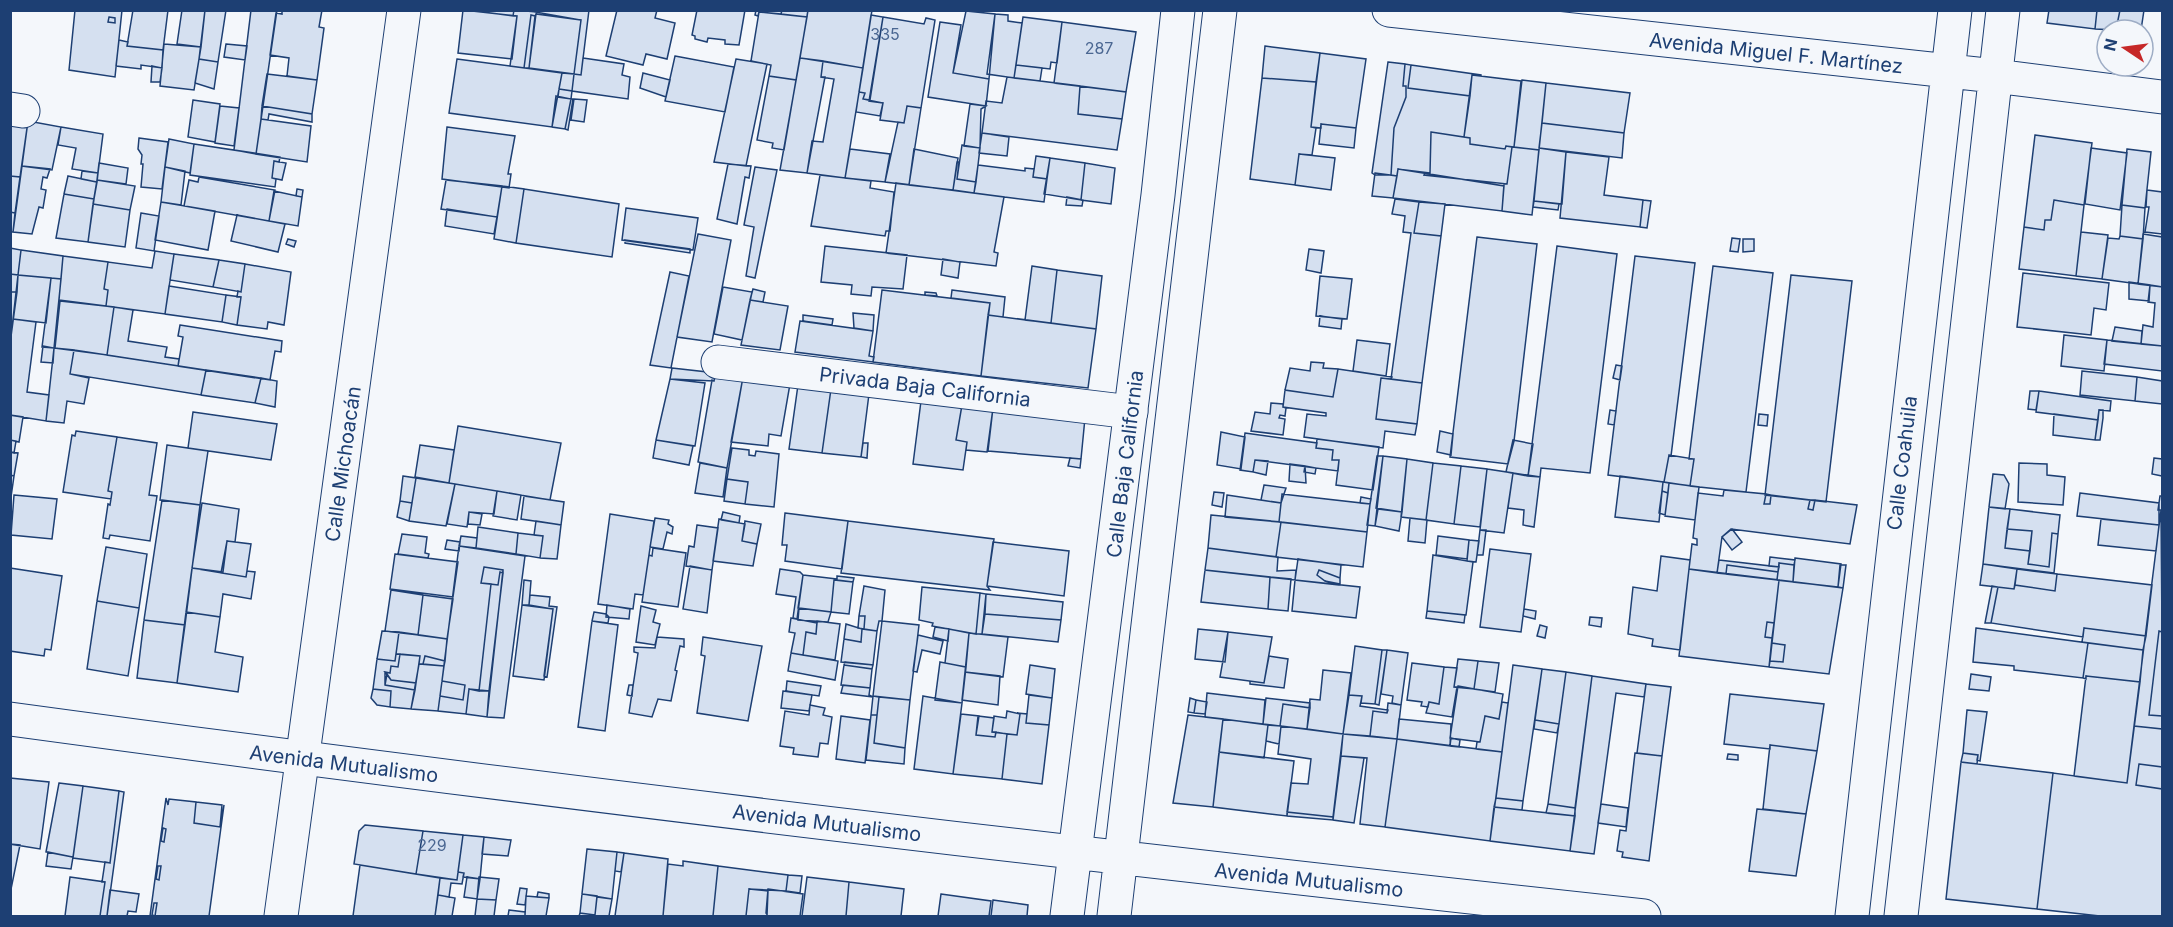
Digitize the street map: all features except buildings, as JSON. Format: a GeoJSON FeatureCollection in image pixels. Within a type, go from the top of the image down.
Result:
{"type":"FeatureCollection","features":[{"type":"Feature","properties":{"kind":"street","name":"Calle Michoacán"},"geometry":{"type":"LineString","coordinates":[[281,916],[404,10]]}},
{"type":"Feature","properties":{"kind":"street","name":"Calle Baja California"},"geometry":{"type":"LineString","coordinates":[[1067,916],[1131,412],[1178,10]]}},
{"type":"Feature","properties":{"kind":"street"},"geometry":{"type":"LineString","coordinates":[[1114,916],[1220,10]]}},
{"type":"Feature","properties":{"kind":"street","name":"Avenida Miguel F. Martínez"},"geometry":{"type":"LineString","coordinates":[[1389,10],[1995,76],[2163,97]]}},
{"type":"Feature","properties":{"kind":"street","name":"Calle Coahuila"},"geometry":{"type":"LineString","coordinates":[[1852,916],[1954,10]]}},
{"type":"Feature","properties":{"kind":"street"},"geometry":{"type":"LineString","coordinates":[[1901,916],[2003,10]]}},
{"type":"Feature","properties":{"kind":"street","name":"Privada Baja California"},"geometry":{"type":"LineString","coordinates":[[718,362],[1131,412]]}},
{"type":"Feature","properties":{"kind":"street","name":"Avenida Mutualismo"},"geometry":{"type":"LineString","coordinates":[[10,719],[303,759],[1121,859],[1644,916]]}}]}
